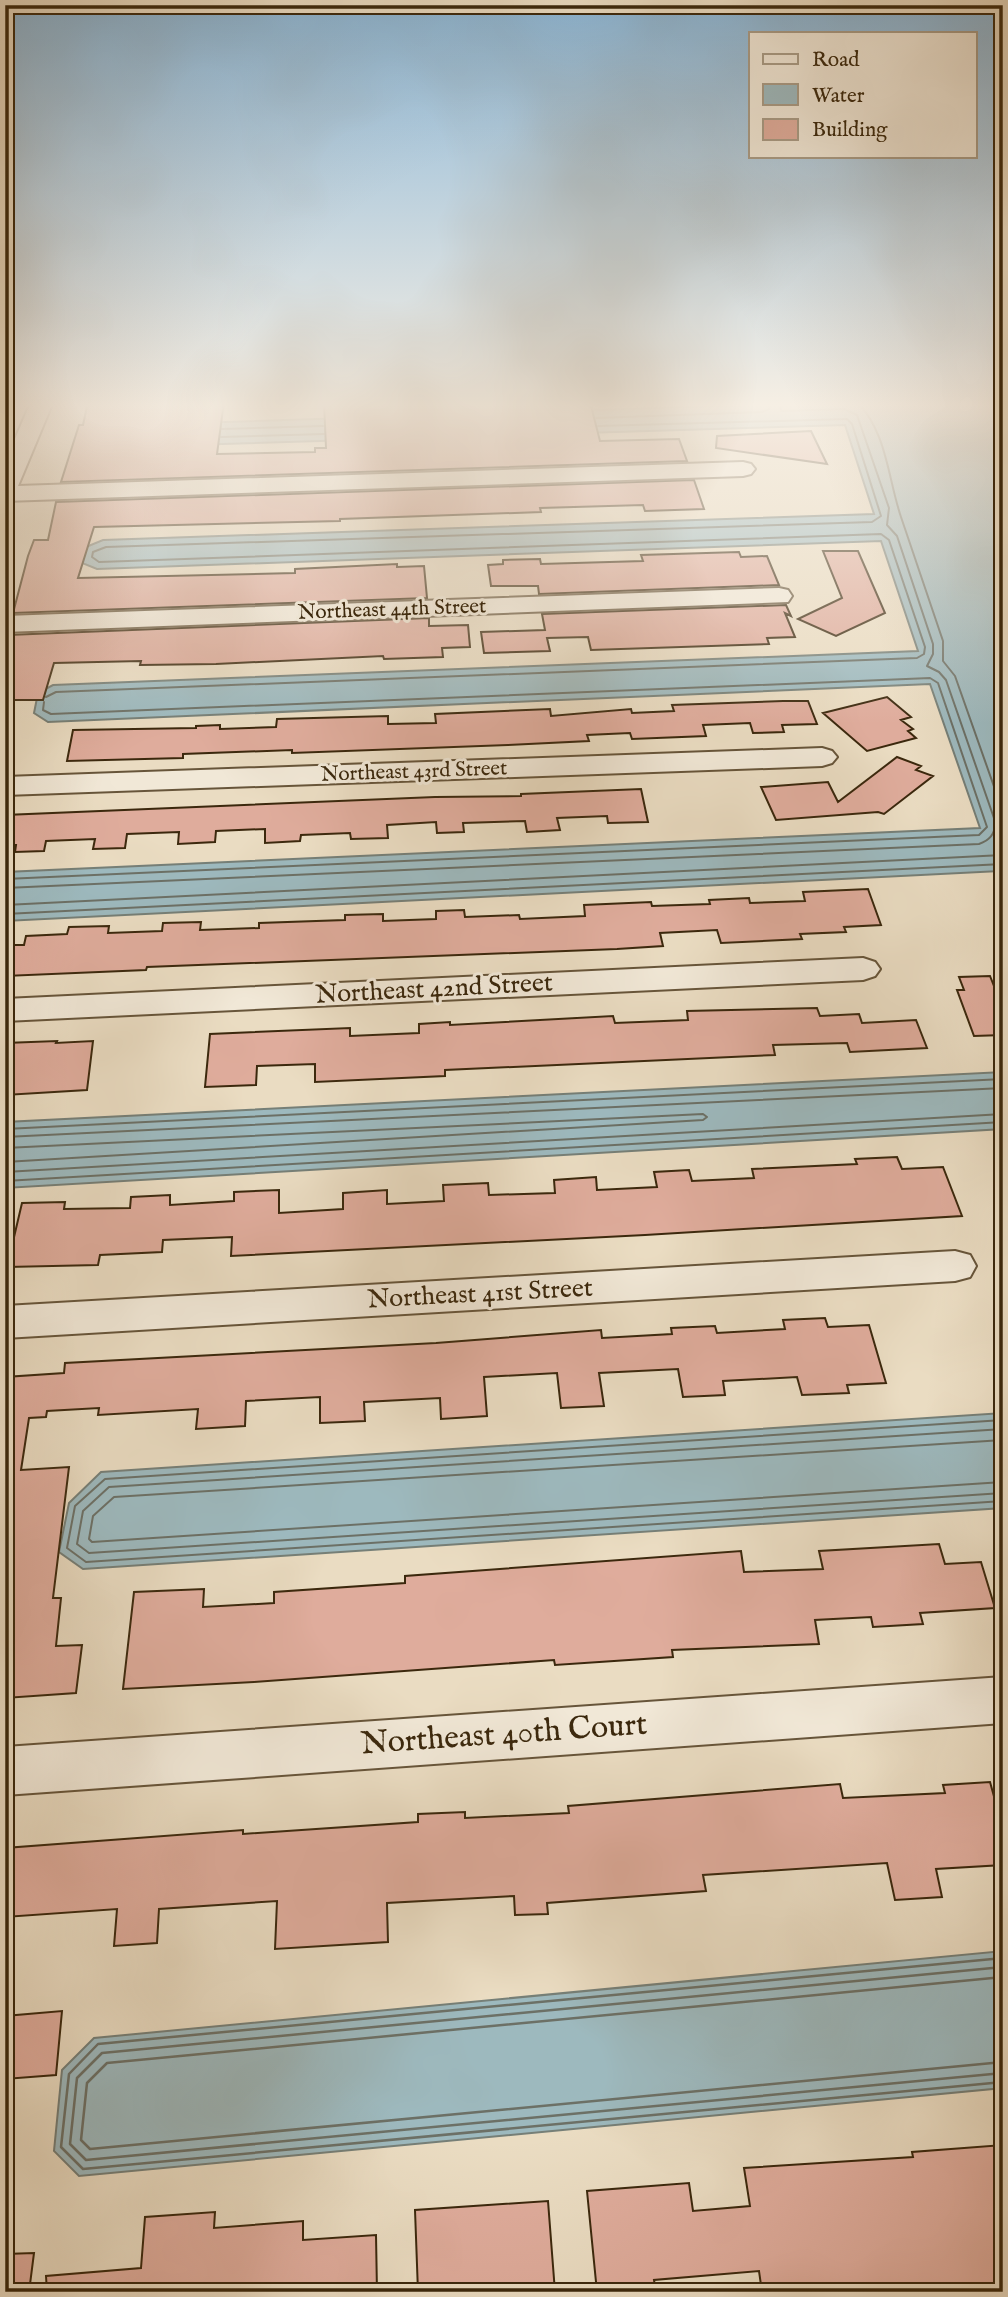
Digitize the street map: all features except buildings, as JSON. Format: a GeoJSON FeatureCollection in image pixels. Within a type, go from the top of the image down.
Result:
{"type":"FeatureCollection","features":[{"type":"Feature","properties":{"kind":"street","name":"Northeast 44th Street"},"geometry":{"type":"LineString","coordinates":[[5,624],[779,596]]}},
{"type":"Feature","properties":{"kind":"street","name":"Northeast 43rd Street"},"geometry":{"type":"LineString","coordinates":[[5,786],[822,757]]}},
{"type":"Feature","properties":{"kind":"street","name":"Northeast 42nd Street"},"geometry":{"type":"LineString","coordinates":[[5,1010],[863,969]]}},
{"type":"Feature","properties":{"kind":"street","name":"Northeast 41st Street"},"geometry":{"type":"LineString","coordinates":[[5,1322],[954,1266]]}},
{"type":"Feature","properties":{"kind":"street","name":"Northeast 40th Court"},"geometry":{"type":"LineString","coordinates":[[5,1771],[1003,1700]]}},
{"type":"Feature","properties":{"kind":"water"},"geometry":{"type":"Polygon","coordinates":[[[872,509],[1003,509],[1003,876],[1000,871],[5,921],[5,872],[980,828],[930,684],[48,722],[34,713],[38,693],[53,685],[918,651],[881,541],[97,569],[82,563],[86,547],[103,540],[874,514],[872,509]]]}},
{"type":"Feature","properties":{"kind":"water"},"geometry":{"type":"Polygon","coordinates":[[[1003,1072],[1003,1129],[5,1188],[5,1122],[1003,1072]]]}},
{"type":"Feature","properties":{"kind":"water"},"geometry":{"type":"Polygon","coordinates":[[[1003,1413],[1003,1508],[83,1569],[59,1552],[69,1503],[101,1472],[1003,1413]]]}},
{"type":"Feature","properties":{"kind":"water"},"geometry":{"type":"Polygon","coordinates":[[[1003,1951],[1003,2088],[79,2176],[54,2151],[62,2070],[94,2038],[1003,1951]]]}}]}
